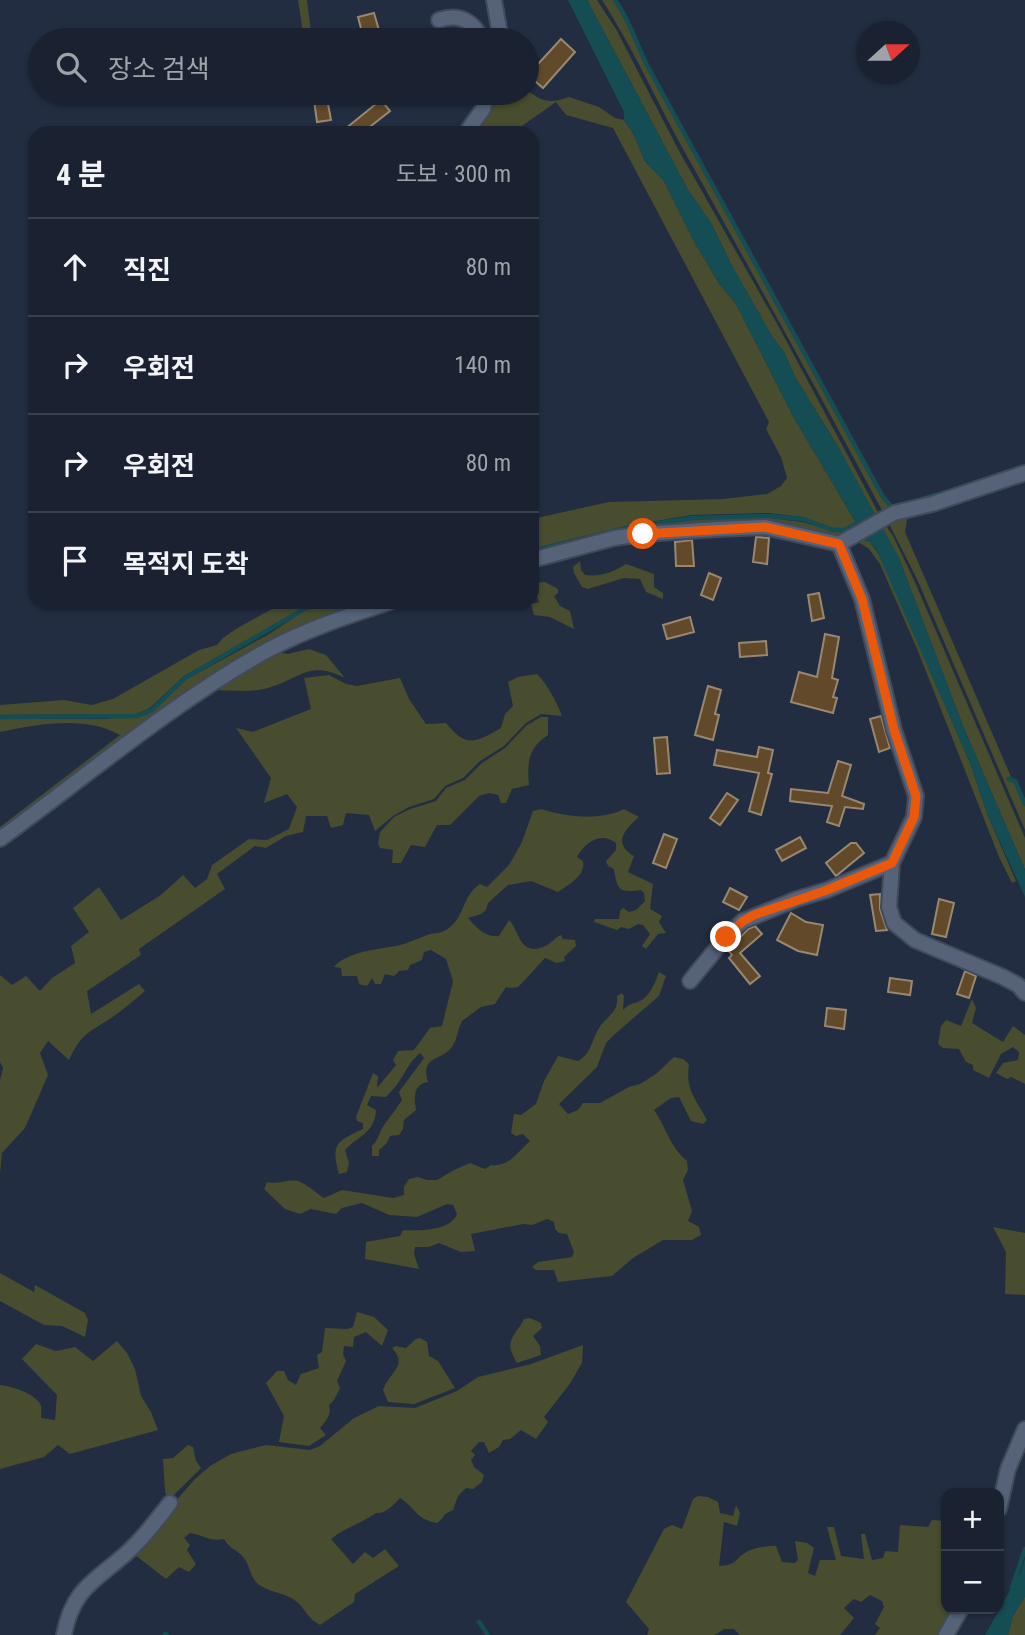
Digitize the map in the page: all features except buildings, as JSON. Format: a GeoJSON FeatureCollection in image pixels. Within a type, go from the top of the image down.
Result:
{"type":"FeatureCollection","features":[{"type":"Feature","properties":{"kind":"street"},"geometry":{"type":"LineString","coordinates":[[494,0],[499,28]]}},
{"type":"Feature","properties":{"kind":"street"},"geometry":{"type":"LineString","coordinates":[[439,20],[456,17],[468,21],[476,28]]}},
{"type":"Feature","properties":{"kind":"street"},"geometry":{"type":"LineString","coordinates":[[471,126],[484,105]]}},
{"type":"Feature","properties":{"kind":"street"},"geometry":{"type":"LineString","coordinates":[[539,558],[614,538],[718,528],[765,527],[839,544],[894,513],[932,504],[1025,473]]}},
{"type":"Feature","properties":{"kind":"street"},"geometry":{"type":"LineString","coordinates":[[839,544],[862,599],[894,730],[916,796],[914,817],[892,863],[889,907],[898,929],[915,940],[1003,977],[1018,985],[1025,993]]}},
{"type":"Feature","properties":{"kind":"street"},"geometry":{"type":"LineString","coordinates":[[0,839],[150,727],[266,651],[321,625],[365,609]]}},
{"type":"Feature","properties":{"kind":"street"},"geometry":{"type":"LineString","coordinates":[[690,981],[726,937],[743,921],[892,863]]}},
{"type":"Feature","properties":{"kind":"street"},"geometry":{"type":"LineString","coordinates":[[1004,1488],[1008,1469],[1025,1429]]}},
{"type":"Feature","properties":{"kind":"street"},"geometry":{"type":"LineString","coordinates":[[64,1635],[72,1604],[135,1545],[170,1503]]}},
{"type":"Feature","properties":{"kind":"street"},"geometry":{"type":"LineString","coordinates":[[946,1635],[958,1614]]}},
{"type":"Feature","properties":{"kind":"shaded area"},"geometry":{"type":"Polygon","coordinates":[[[298,0],[307,0],[310,28],[302,28],[298,0]]]}},
{"type":"Feature","properties":{"kind":"shaded area"},"geometry":{"type":"Polygon","coordinates":[[[568,0],[587,0],[688,190],[711,223],[732,266],[773,338],[784,352],[795,377],[840,450],[898,556],[963,726],[1025,870],[1025,897],[988,816],[970,763],[876,549],[870,542],[859,538],[856,523],[793,416],[736,304],[718,282],[695,243],[664,181],[645,161],[624,120],[624,112],[568,0]]]}},
{"type":"Feature","properties":{"kind":"shaded area"},"geometry":{"type":"Polygon","coordinates":[[[587,0],[597,0],[616,29],[678,149],[780,329],[878,512],[875,518],[840,450],[732,266],[711,223],[688,190],[587,0]]]}},
{"type":"Feature","properties":{"kind":"shaded area"},"geometry":{"type":"Polygon","coordinates":[[[602,0],[613,0],[618,8],[646,66],[883,497],[890,507],[899,508],[885,516],[624,37],[602,0]]]}},
{"type":"Feature","properties":{"kind":"shaded area"},"geometry":{"type":"Polygon","coordinates":[[[569,97],[599,107],[615,118],[624,120],[645,161],[664,181],[718,282],[736,304],[793,416],[856,523],[855,529],[839,538],[785,528],[633,530],[694,519],[770,518],[802,522],[843,533],[854,524],[833,528],[803,517],[768,513],[692,515],[626,526],[539,547],[539,517],[609,502],[724,499],[767,494],[781,486],[787,478],[781,457],[766,429],[769,422],[613,128],[566,115],[556,102],[522,126],[474,126],[487,105],[539,105],[539,98],[557,101],[569,97]]]}},
{"type":"Feature","properties":{"kind":"shaded area"},"geometry":{"type":"Polygon","coordinates":[[[908,513],[905,532],[1012,779],[1009,780],[1014,782],[1025,806],[1025,830],[917,579],[887,520],[908,513]]]}},
{"type":"Feature","properties":{"kind":"shaded area"},"geometry":{"type":"Polygon","coordinates":[[[885,524],[914,580],[1025,838],[1025,870],[963,726],[898,556],[880,527],[885,524]]]}},
{"type":"Feature","properties":{"kind":"shaded area"},"geometry":{"type":"Polygon","coordinates":[[[859,538],[870,542],[882,559],[970,763],[988,816],[1016,881],[1012,883],[880,564],[869,549],[855,540],[859,538]]]}},
{"type":"Feature","properties":{"kind":"shaded area"},"geometry":{"type":"Polygon","coordinates":[[[580,561],[585,575],[607,573],[626,564],[654,574],[654,587],[663,593],[663,599],[646,592],[640,579],[624,578],[588,589],[582,587],[573,567],[580,561]]]}},
{"type":"Feature","properties":{"kind":"shaded area"},"geometry":{"type":"Polygon","coordinates":[[[545,582],[558,589],[554,596],[560,606],[570,611],[574,629],[550,617],[534,615],[532,609],[539,609],[539,583],[545,582]]]}},
{"type":"Feature","properties":{"kind":"shaded area"},"geometry":{"type":"Polygon","coordinates":[[[272,609],[301,609],[184,676],[150,708],[136,714],[0,715],[0,705],[64,700],[92,705],[113,699],[199,650],[217,645],[236,629],[272,609]]]}},
{"type":"Feature","properties":{"kind":"shaded area"},"geometry":{"type":"Polygon","coordinates":[[[307,609],[353,609],[263,650],[0,835],[0,827],[120,735],[107,729],[77,723],[45,724],[0,732],[0,719],[104,719],[146,715],[187,679],[269,634],[307,609]]]}},
{"type":"Feature","properties":{"kind":"shaded area"},"geometry":{"type":"Polygon","coordinates":[[[309,649],[326,655],[345,678],[333,673],[314,671],[261,690],[213,690],[275,652],[288,654],[309,649]]]}},
{"type":"Feature","properties":{"kind":"shaded area"},"geometry":{"type":"Polygon","coordinates":[[[537,674],[562,716],[541,714],[526,723],[504,746],[480,761],[463,778],[445,786],[434,799],[409,807],[375,831],[369,815],[346,813],[343,825],[331,828],[327,816],[306,816],[303,832],[286,836],[266,848],[255,846],[217,874],[225,889],[139,949],[141,955],[87,991],[91,1014],[139,984],[145,991],[118,1014],[85,1036],[69,1060],[48,1041],[40,1053],[48,1075],[25,1128],[2,1153],[0,1174],[0,1080],[3,1068],[0,1062],[0,975],[12,985],[26,976],[40,991],[52,978],[75,963],[71,946],[89,932],[73,908],[99,887],[121,920],[161,895],[183,875],[195,888],[207,879],[212,865],[249,839],[267,840],[289,829],[297,807],[287,794],[264,803],[271,778],[236,728],[253,732],[311,709],[304,678],[329,675],[346,684],[357,686],[400,678],[409,699],[426,724],[446,723],[465,740],[477,740],[501,728],[505,714],[513,706],[508,682],[518,677],[537,674]]]}},
{"type":"Feature","properties":{"kind":"shaded area"},"geometry":{"type":"Polygon","coordinates":[[[541,717],[548,717],[548,735],[536,745],[530,757],[529,785],[512,789],[506,803],[501,803],[498,795],[489,793],[479,796],[450,825],[437,825],[425,847],[411,845],[401,863],[392,863],[393,850],[380,848],[378,843],[380,832],[394,817],[436,801],[446,788],[465,780],[482,763],[505,748],[527,725],[541,717]]]}},
{"type":"Feature","properties":{"kind":"shaded area"},"geometry":{"type":"Polygon","coordinates":[[[541,809],[561,814],[594,816],[624,809],[639,817],[625,831],[622,841],[627,851],[634,856],[628,872],[653,884],[650,909],[662,916],[659,922],[666,933],[658,934],[646,949],[642,946],[650,934],[643,925],[638,924],[629,929],[621,927],[617,930],[594,922],[595,919],[619,919],[623,908],[629,912],[636,910],[645,901],[641,890],[628,891],[618,886],[614,869],[608,866],[606,861],[616,850],[616,843],[605,838],[594,840],[584,847],[577,857],[583,861],[582,871],[558,892],[531,881],[508,885],[488,903],[486,910],[468,918],[477,928],[489,935],[499,936],[509,920],[521,941],[529,948],[545,946],[561,935],[563,939],[575,940],[576,946],[564,957],[565,961],[557,963],[545,958],[518,987],[506,987],[495,1004],[481,1007],[462,1021],[451,1048],[429,1063],[426,1074],[428,1082],[423,1083],[416,1092],[416,1110],[404,1120],[399,1135],[390,1136],[379,1150],[379,1156],[372,1156],[372,1146],[402,1100],[399,1092],[424,1058],[420,1053],[416,1056],[386,1097],[371,1096],[367,1105],[376,1110],[373,1124],[345,1150],[349,1163],[347,1172],[339,1174],[336,1149],[342,1140],[363,1129],[363,1123],[357,1121],[356,1117],[373,1073],[378,1076],[377,1088],[396,1065],[393,1060],[398,1051],[414,1050],[430,1028],[442,1026],[453,981],[446,959],[431,950],[424,952],[422,960],[410,965],[408,970],[399,971],[394,976],[385,974],[381,984],[375,984],[372,978],[367,986],[359,984],[357,976],[342,976],[341,968],[334,967],[358,953],[404,944],[444,931],[452,925],[474,889],[480,884],[487,887],[509,865],[522,842],[533,811],[541,809]]]}},
{"type":"Feature","properties":{"kind":"shaded area"},"geometry":{"type":"Polygon","coordinates":[[[659,972],[666,976],[659,996],[606,1043],[597,1067],[559,1104],[568,1114],[578,1110],[583,1103],[600,1103],[640,1084],[656,1074],[674,1057],[689,1064],[690,1088],[707,1120],[703,1124],[691,1121],[679,1097],[671,1098],[654,1110],[672,1143],[687,1161],[688,1170],[683,1180],[692,1211],[688,1221],[699,1227],[701,1235],[692,1240],[663,1240],[633,1258],[612,1276],[558,1282],[554,1270],[536,1270],[532,1267],[538,1262],[572,1257],[574,1252],[567,1234],[559,1233],[554,1222],[547,1219],[532,1225],[523,1224],[471,1234],[475,1251],[461,1252],[439,1243],[429,1247],[415,1247],[414,1254],[419,1269],[365,1259],[366,1242],[400,1236],[403,1230],[441,1227],[454,1220],[457,1214],[453,1205],[447,1204],[417,1217],[389,1215],[362,1203],[342,1208],[336,1214],[311,1209],[300,1214],[285,1209],[264,1189],[267,1182],[298,1181],[324,1198],[342,1190],[393,1198],[404,1195],[404,1187],[409,1179],[418,1177],[437,1180],[470,1163],[485,1169],[491,1165],[503,1164],[530,1141],[523,1134],[516,1136],[511,1133],[514,1114],[521,1115],[536,1104],[544,1081],[558,1056],[578,1061],[583,1058],[599,1028],[614,1010],[617,996],[622,993],[624,996],[623,1010],[642,1000],[659,972]]]}},
{"type":"Feature","properties":{"kind":"shaded area"},"geometry":{"type":"Polygon","coordinates":[[[972,999],[976,1008],[972,1023],[1003,1042],[1013,1026],[1025,1035],[1025,1084],[996,1073],[1003,1063],[1018,1060],[1019,1052],[1013,1047],[1001,1054],[989,1078],[973,1070],[973,1065],[966,1062],[959,1049],[943,1048],[938,1044],[941,1026],[946,1020],[961,1026],[972,999]]]}},
{"type":"Feature","properties":{"kind":"shaded area"},"geometry":{"type":"Polygon","coordinates":[[[993,1227],[1025,1233],[1025,1295],[1005,1294],[1006,1252],[993,1227]]]}},
{"type":"Feature","properties":{"kind":"shaded area"},"geometry":{"type":"Polygon","coordinates":[[[0,1273],[34,1292],[35,1285],[85,1313],[88,1320],[85,1337],[62,1326],[44,1325],[0,1301],[0,1273]]]}},
{"type":"Feature","properties":{"kind":"shaded area"},"geometry":{"type":"Polygon","coordinates":[[[357,1312],[374,1317],[388,1330],[382,1346],[366,1332],[354,1337],[353,1347],[344,1346],[346,1361],[337,1381],[340,1388],[329,1405],[328,1417],[320,1428],[326,1435],[309,1446],[279,1442],[284,1416],[266,1383],[277,1371],[284,1371],[288,1380],[296,1385],[301,1374],[319,1368],[317,1355],[322,1352],[325,1328],[353,1327],[357,1312]]]}},
{"type":"Feature","properties":{"kind":"shaded area"},"geometry":{"type":"Polygon","coordinates":[[[530,1318],[541,1323],[542,1328],[533,1336],[540,1346],[541,1355],[517,1363],[510,1344],[524,1319],[530,1318]]]}},
{"type":"Feature","properties":{"kind":"shaded area"},"geometry":{"type":"Polygon","coordinates":[[[420,1338],[427,1342],[429,1356],[438,1361],[455,1388],[414,1404],[388,1402],[383,1390],[399,1360],[392,1348],[406,1348],[420,1338]]]}},
{"type":"Feature","properties":{"kind":"shaded area"},"geometry":{"type":"Polygon","coordinates":[[[117,1341],[135,1369],[141,1396],[158,1430],[70,1454],[58,1445],[44,1457],[0,1469],[0,1385],[30,1395],[41,1405],[41,1418],[55,1420],[57,1395],[22,1359],[36,1344],[56,1351],[75,1347],[93,1361],[117,1341]]]}},
{"type":"Feature","properties":{"kind":"shaded area"},"geometry":{"type":"Polygon","coordinates":[[[583,1345],[582,1363],[544,1417],[548,1422],[536,1439],[521,1430],[510,1439],[503,1440],[499,1447],[489,1453],[484,1442],[479,1442],[471,1451],[475,1455],[471,1460],[474,1467],[484,1475],[482,1482],[473,1489],[466,1488],[458,1496],[453,1510],[437,1523],[420,1516],[400,1498],[386,1511],[376,1513],[331,1539],[353,1564],[365,1552],[373,1558],[385,1549],[399,1566],[355,1594],[354,1602],[320,1625],[293,1599],[257,1583],[244,1558],[224,1539],[211,1539],[190,1533],[184,1538],[190,1545],[187,1550],[196,1564],[189,1572],[179,1567],[166,1579],[130,1553],[195,1479],[210,1466],[231,1454],[266,1445],[310,1450],[320,1446],[354,1418],[379,1406],[415,1408],[457,1391],[478,1377],[531,1364],[583,1345]]]}},
{"type":"Feature","properties":{"kind":"shaded area"},"geometry":{"type":"Polygon","coordinates":[[[188,1445],[193,1447],[196,1461],[201,1468],[168,1501],[163,1459],[173,1458],[188,1445]]]}},
{"type":"Feature","properties":{"kind":"shaded area"},"geometry":{"type":"Polygon","coordinates":[[[698,1496],[708,1497],[718,1502],[720,1513],[733,1516],[736,1505],[740,1513],[737,1526],[724,1522],[719,1566],[733,1563],[751,1550],[773,1546],[776,1546],[782,1562],[795,1563],[798,1560],[795,1541],[807,1543],[814,1548],[808,1573],[815,1576],[820,1560],[836,1560],[827,1527],[834,1527],[841,1556],[864,1559],[861,1534],[865,1534],[872,1560],[883,1558],[885,1551],[898,1552],[900,1525],[928,1527],[932,1520],[941,1521],[941,1614],[954,1614],[941,1635],[875,1635],[880,1628],[875,1624],[884,1607],[882,1601],[870,1595],[861,1602],[854,1599],[844,1608],[854,1618],[840,1635],[740,1635],[734,1629],[724,1629],[715,1635],[647,1635],[649,1629],[626,1602],[664,1529],[672,1525],[682,1529],[693,1499],[698,1496]]]}},
{"type":"Feature","properties":{"kind":"shaded area"},"geometry":{"type":"Polygon","coordinates":[[[1025,1558],[1025,1596],[1013,1616],[1008,1635],[985,1635],[997,1614],[1004,1614],[1004,1601],[1025,1558]]]}},
{"type":"Feature","properties":{"kind":"shaded area"},"geometry":{"type":"Polygon","coordinates":[[[1025,1596],[1025,1635],[1008,1635],[1013,1616],[1025,1596]]]}},
{"type":"Feature","properties":{"kind":"waterway"},"geometry":{"type":"LineString","coordinates":[[615,0],[647,65],[883,497],[891,506],[897,507]]}},
{"type":"Feature","properties":{"kind":"waterway"},"geometry":{"type":"LineString","coordinates":[[922,499],[947,492]]}},
{"type":"Feature","properties":{"kind":"waterway"},"geometry":{"type":"LineString","coordinates":[[539,549],[627,528],[692,518],[768,516],[803,519],[833,530],[844,530],[860,522]]}},
{"type":"Feature","properties":{"kind":"waterway"},"geometry":{"type":"LineString","coordinates":[[0,717],[137,716],[152,710],[185,678],[304,609]]}},
{"type":"Feature","properties":{"kind":"waterway"},"geometry":{"type":"LineString","coordinates":[[1009,779],[1015,781],[1025,804]]}},
{"type":"Feature","properties":{"kind":"waterway"},"geometry":{"type":"LineString","coordinates":[[1012,1588],[1025,1549]]}},
{"type":"Feature","properties":{"kind":"waterway"},"geometry":{"type":"LineString","coordinates":[[479,1622],[488,1635]]}},
{"type":"Feature","properties":{"kind":"route"},"geometry":{"type":"LineString","coordinates":[[643,534],[765,527],[839,544],[862,599],[894,730],[916,796],[914,817],[892,863],[827,890],[754,915],[726,937]]}}]}
